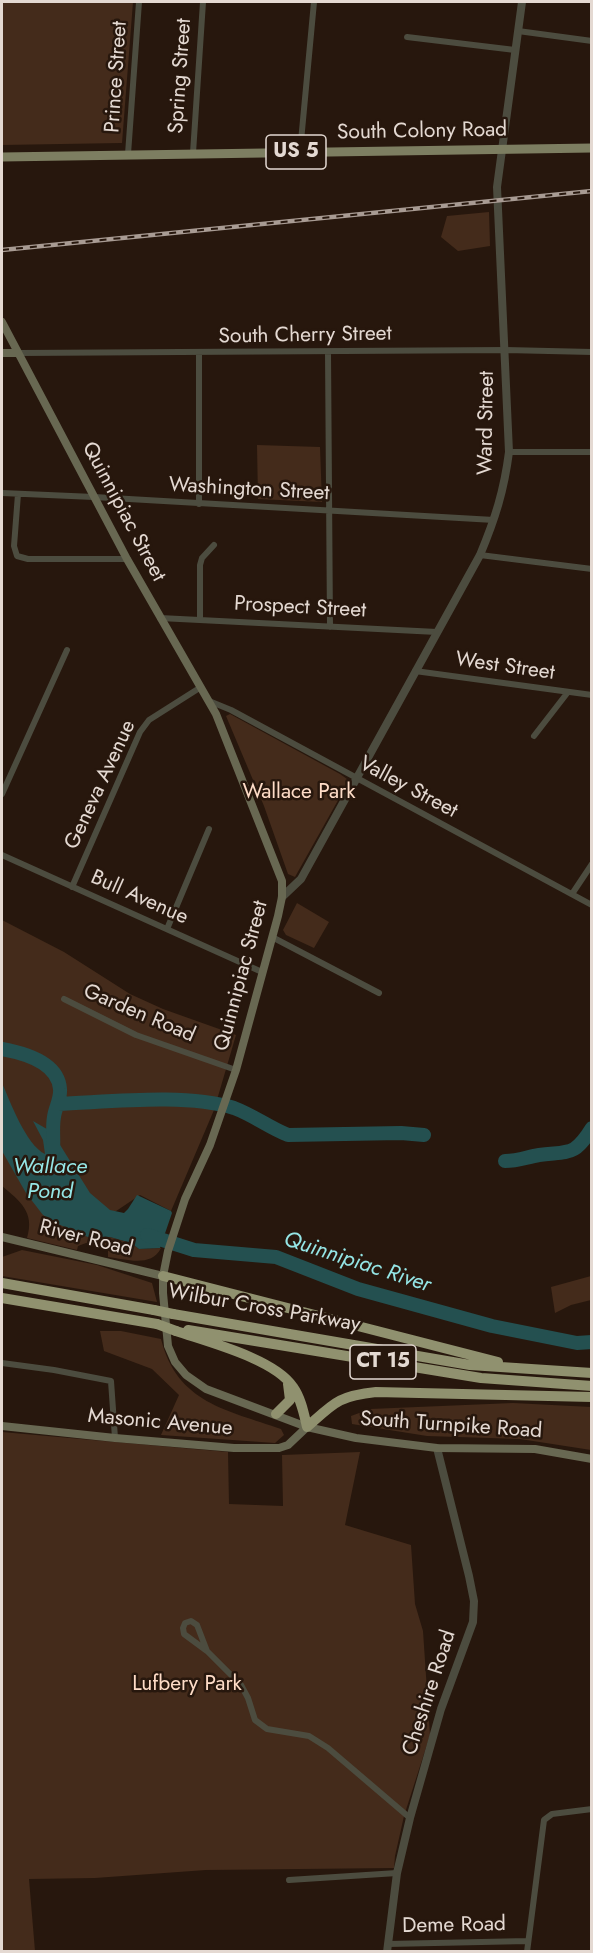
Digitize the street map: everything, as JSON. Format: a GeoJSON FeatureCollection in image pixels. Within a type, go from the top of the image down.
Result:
{"type":"FeatureCollection","features":[{"type":"Feature","properties":{"kind":"highway"},"geometry":{"type":"LineString","coordinates":[[163,1276],[527,1370]]}},
{"type":"Feature","properties":{"kind":"highway","name":"Wilbur Cross Parkway"},"geometry":{"type":"LineString","coordinates":[[2,1282],[470,1365],[591,1372]]}},
{"type":"Feature","properties":{"kind":"highway","name":"Wilbur Cross Parkway"},"geometry":{"type":"LineString","coordinates":[[2,1298],[157,1324],[176,1330],[481,1378],[591,1386]]}},
{"type":"Feature","properties":{"kind":"highway"},"geometry":{"type":"LineString","coordinates":[[176,1330],[266,1364],[286,1378],[295,1388],[307,1427],[336,1402],[352,1395],[376,1392],[591,1397]]}},
{"type":"Feature","properties":{"kind":"highway"},"geometry":{"type":"LineString","coordinates":[[276,1414],[290,1400],[286,1378]]}},
{"type":"Feature","properties":{"kind":"main road","name":"South Colony Road"},"geometry":{"type":"LineString","coordinates":[[2,157],[591,148]]}},
{"type":"Feature","properties":{"kind":"main road","name":"Quinnipiac Street"},"geometry":{"type":"LineString","coordinates":[[2,322],[127,559],[209,701],[232,752],[280,874],[282,897],[236,1070],[210,1144],[181,1212],[168,1251],[163,1276],[168,1346],[180,1368],[206,1389],[307,1427]]}},
{"type":"Feature","properties":{"kind":"main road"},"geometry":{"type":"LineString","coordinates":[[2,353],[18,353]]}},
{"type":"Feature","properties":{"kind":"main road","name":"River Road"},"geometry":{"type":"LineString","coordinates":[[2,1237],[163,1276]]}},
{"type":"Feature","properties":{"kind":"main road","name":"Masonic Avenue"},"geometry":{"type":"LineString","coordinates":[[2,1426],[234,1448],[279,1448],[293,1442],[307,1427]]}},
{"type":"Feature","properties":{"kind":"main road","name":"South Turnpike Road"},"geometry":{"type":"LineString","coordinates":[[307,1427],[356,1438],[438,1448],[535,1449],[591,1459]]}},
{"type":"Feature","properties":{"kind":"street","name":"Prince Street"},"geometry":{"type":"LineString","coordinates":[[128,154],[139,2]]}},
{"type":"Feature","properties":{"kind":"street","name":"Spring Street"},"geometry":{"type":"LineString","coordinates":[[193,153],[202,2]]}},
{"type":"Feature","properties":{"kind":"street"},"geometry":{"type":"LineString","coordinates":[[300,152],[314,2]]}},
{"type":"Feature","properties":{"kind":"street","name":"Ward Street"},"geometry":{"type":"LineString","coordinates":[[282,897],[301,879],[480,555],[504,489],[509,452],[498,195],[501,149],[522,2]]}},
{"type":"Feature","properties":{"kind":"street"},"geometry":{"type":"LineString","coordinates":[[518,31],[591,41]]}},
{"type":"Feature","properties":{"kind":"street"},"geometry":{"type":"LineString","coordinates":[[407,37],[515,50]]}},
{"type":"Feature","properties":{"kind":"street","name":"South Cherry Street"},"geometry":{"type":"LineString","coordinates":[[18,353],[506,350],[591,352]]}},
{"type":"Feature","properties":{"kind":"street"},"geometry":{"type":"LineString","coordinates":[[328,352],[330,627]]}},
{"type":"Feature","properties":{"kind":"street"},"geometry":{"type":"LineString","coordinates":[[199,353],[200,504]]}},
{"type":"Feature","properties":{"kind":"street"},"geometry":{"type":"LineString","coordinates":[[509,452],[591,452]]}},
{"type":"Feature","properties":{"kind":"street","name":"Washington Street"},"geometry":{"type":"LineString","coordinates":[[2,493],[494,520]]}},
{"type":"Feature","properties":{"kind":"street"},"geometry":{"type":"LineString","coordinates":[[18,494],[14,546],[17,556],[28,559],[127,559]]}},
{"type":"Feature","properties":{"kind":"street"},"geometry":{"type":"LineString","coordinates":[[200,620],[200,565],[202,558],[214,545]]}},
{"type":"Feature","properties":{"kind":"street"},"geometry":{"type":"LineString","coordinates":[[480,555],[591,569]]}},
{"type":"Feature","properties":{"kind":"street","name":"Prospect Street"},"geometry":{"type":"LineString","coordinates":[[160,618],[437,632]]}},
{"type":"Feature","properties":{"kind":"street"},"geometry":{"type":"LineString","coordinates":[[2,794],[67,650]]}},
{"type":"Feature","properties":{"kind":"street","name":"West Street"},"geometry":{"type":"LineString","coordinates":[[415,671],[591,695]]}},
{"type":"Feature","properties":{"kind":"street","name":"Geneva Avenue"},"geometry":{"type":"LineString","coordinates":[[72,887],[140,732],[149,720],[201,687]]}},
{"type":"Feature","properties":{"kind":"street"},"geometry":{"type":"LineString","coordinates":[[534,736],[568,692]]}},
{"type":"Feature","properties":{"kind":"street","name":"Valley Street"},"geometry":{"type":"LineString","coordinates":[[209,701],[231,710],[591,905]]}},
{"type":"Feature","properties":{"kind":"street"},"geometry":{"type":"LineString","coordinates":[[167,929],[208,829]]}},
{"type":"Feature","properties":{"kind":"street","name":"Bull Avenue"},"geometry":{"type":"LineString","coordinates":[[2,855],[262,972]]}},
{"type":"Feature","properties":{"kind":"street"},"geometry":{"type":"LineString","coordinates":[[572,894],[591,864]]}},
{"type":"Feature","properties":{"kind":"street"},"geometry":{"type":"LineString","coordinates":[[272,937],[379,993]]}},
{"type":"Feature","properties":{"kind":"street","name":"Garden Road"},"geometry":{"type":"LineString","coordinates":[[64,999],[136,1035],[236,1070]]}},
{"type":"Feature","properties":{"kind":"street"},"geometry":{"type":"LineString","coordinates":[[2,1363],[111,1381],[115,1438]]}},
{"type":"Feature","properties":{"kind":"street","name":"Cheshire Road"},"geometry":{"type":"LineString","coordinates":[[387,1948],[397,1873],[410,1818],[441,1709],[473,1622],[474,1601],[469,1576],[438,1448]]}},
{"type":"Feature","properties":{"kind":"street"},"geometry":{"type":"LineString","coordinates":[[207,1651],[198,1625],[191,1621],[185,1623],[184,1634],[207,1651],[241,1685],[255,1720],[267,1729],[309,1736],[328,1748],[410,1818]]}},
{"type":"Feature","properties":{"kind":"street","name":"Deme Road"},"geometry":{"type":"LineString","coordinates":[[387,1948],[528,1941],[544,1820],[552,1814],[591,1809]]}},
{"type":"Feature","properties":{"kind":"street"},"geometry":{"type":"LineString","coordinates":[[289,1880],[397,1873]]}},
{"type":"Feature","properties":{"kind":"street"},"geometry":{"type":"LineString","coordinates":[[527,1952],[528,1941]]}},
{"type":"Feature","properties":{"kind":"green space"},"geometry":{"type":"Polygon","coordinates":[[[2,2],[133,2],[122,143],[2,145],[2,2]]]}},
{"type":"Feature","properties":{"kind":"green space"},"geometry":{"type":"Polygon","coordinates":[[[489,212],[490,246],[458,251],[441,237],[447,216],[489,212]]]}},
{"type":"Feature","properties":{"kind":"green space"},"geometry":{"type":"Polygon","coordinates":[[[257,445],[320,447],[322,502],[258,499],[257,445]]]}},
{"type":"Feature","properties":{"kind":"green space","name":"Wallace Park"},"geometry":{"type":"Polygon","coordinates":[[[230,714],[347,779],[346,786],[295,877],[288,874],[264,806],[226,716],[230,714]]]}},
{"type":"Feature","properties":{"kind":"green space"},"geometry":{"type":"Polygon","coordinates":[[[297,903],[329,922],[314,948],[286,935],[283,930],[297,903]]]}},
{"type":"Feature","properties":{"kind":"green space"},"geometry":{"type":"Polygon","coordinates":[[[2,920],[64,952],[130,994],[163,1009],[236,1035],[214,1110],[171,1211],[140,1195],[82,1234],[90,1238],[110,1237],[131,1243],[139,1249],[161,1248],[151,1258],[138,1261],[108,1257],[108,1248],[86,1243],[78,1246],[77,1250],[27,1238],[29,1221],[27,1214],[20,1202],[2,1186],[2,920]]]}},
{"type":"Feature","properties":{"kind":"green space"},"geometry":{"type":"Polygon","coordinates":[[[22,1250],[97,1265],[152,1283],[157,1302],[2,1276],[2,1257],[22,1250]]]}},
{"type":"Feature","properties":{"kind":"green space"},"geometry":{"type":"Polygon","coordinates":[[[591,1276],[591,1300],[571,1305],[555,1313],[551,1287],[591,1276]]]}},
{"type":"Feature","properties":{"kind":"green space"},"geometry":{"type":"Polygon","coordinates":[[[100,1331],[121,1331],[161,1339],[179,1377],[192,1391],[224,1409],[281,1429],[284,1435],[275,1443],[161,1435],[179,1395],[152,1369],[104,1351],[100,1331]]]}},
{"type":"Feature","properties":{"kind":"green space"},"geometry":{"type":"Polygon","coordinates":[[[513,1403],[591,1407],[591,1450],[520,1439],[427,1436],[352,1424],[351,1416],[370,1409],[513,1403]]]}},
{"type":"Feature","properties":{"kind":"green space","name":"Lufbery Park"},"geometry":{"type":"Polygon","coordinates":[[[2,1432],[228,1452],[229,1504],[283,1506],[282,1455],[360,1452],[345,1525],[411,1545],[415,1604],[423,1631],[430,1735],[404,1816],[394,1868],[206,1870],[95,1878],[29,1879],[35,1951],[2,1951],[2,1432]]]}},
{"type":"Feature","properties":{"kind":"water","name":"Wallace Pond"},"geometry":{"type":"Polygon","coordinates":[[[2,1083],[19,1122],[31,1142],[45,1154],[43,1140],[33,1121],[52,1132],[90,1193],[110,1210],[124,1213],[137,1195],[171,1211],[160,1248],[139,1249],[131,1243],[110,1237],[90,1238],[43,1215],[26,1193],[2,1151],[2,1083]]]}},
{"type":"Feature","properties":{"kind":"waterway","name":"Quinnipiac River"},"geometry":{"type":"LineString","coordinates":[[2,1049],[38,1060],[47,1066],[58,1080],[60,1093],[53,1121],[53,1150]]}},
{"type":"Feature","properties":{"kind":"waterway","name":"Quinnipiac River"},"geometry":{"type":"LineString","coordinates":[[58,1104],[147,1100],[193,1101],[234,1108],[288,1135],[401,1133],[424,1135]]}},
{"type":"Feature","properties":{"kind":"waterway","name":"Quinnipiac River"},"geometry":{"type":"LineString","coordinates":[[505,1161],[570,1151],[580,1144],[592,1128]]}},
{"type":"Feature","properties":{"kind":"waterway","name":"Quinnipiac River"},"geometry":{"type":"LineString","coordinates":[[147,1235],[194,1250],[276,1257],[358,1289],[492,1326],[577,1343],[592,1342]]}},
{"type":"Feature","properties":{"kind":"railway"},"geometry":{"type":"LineString","coordinates":[[2,250],[592,191]]}}]}
